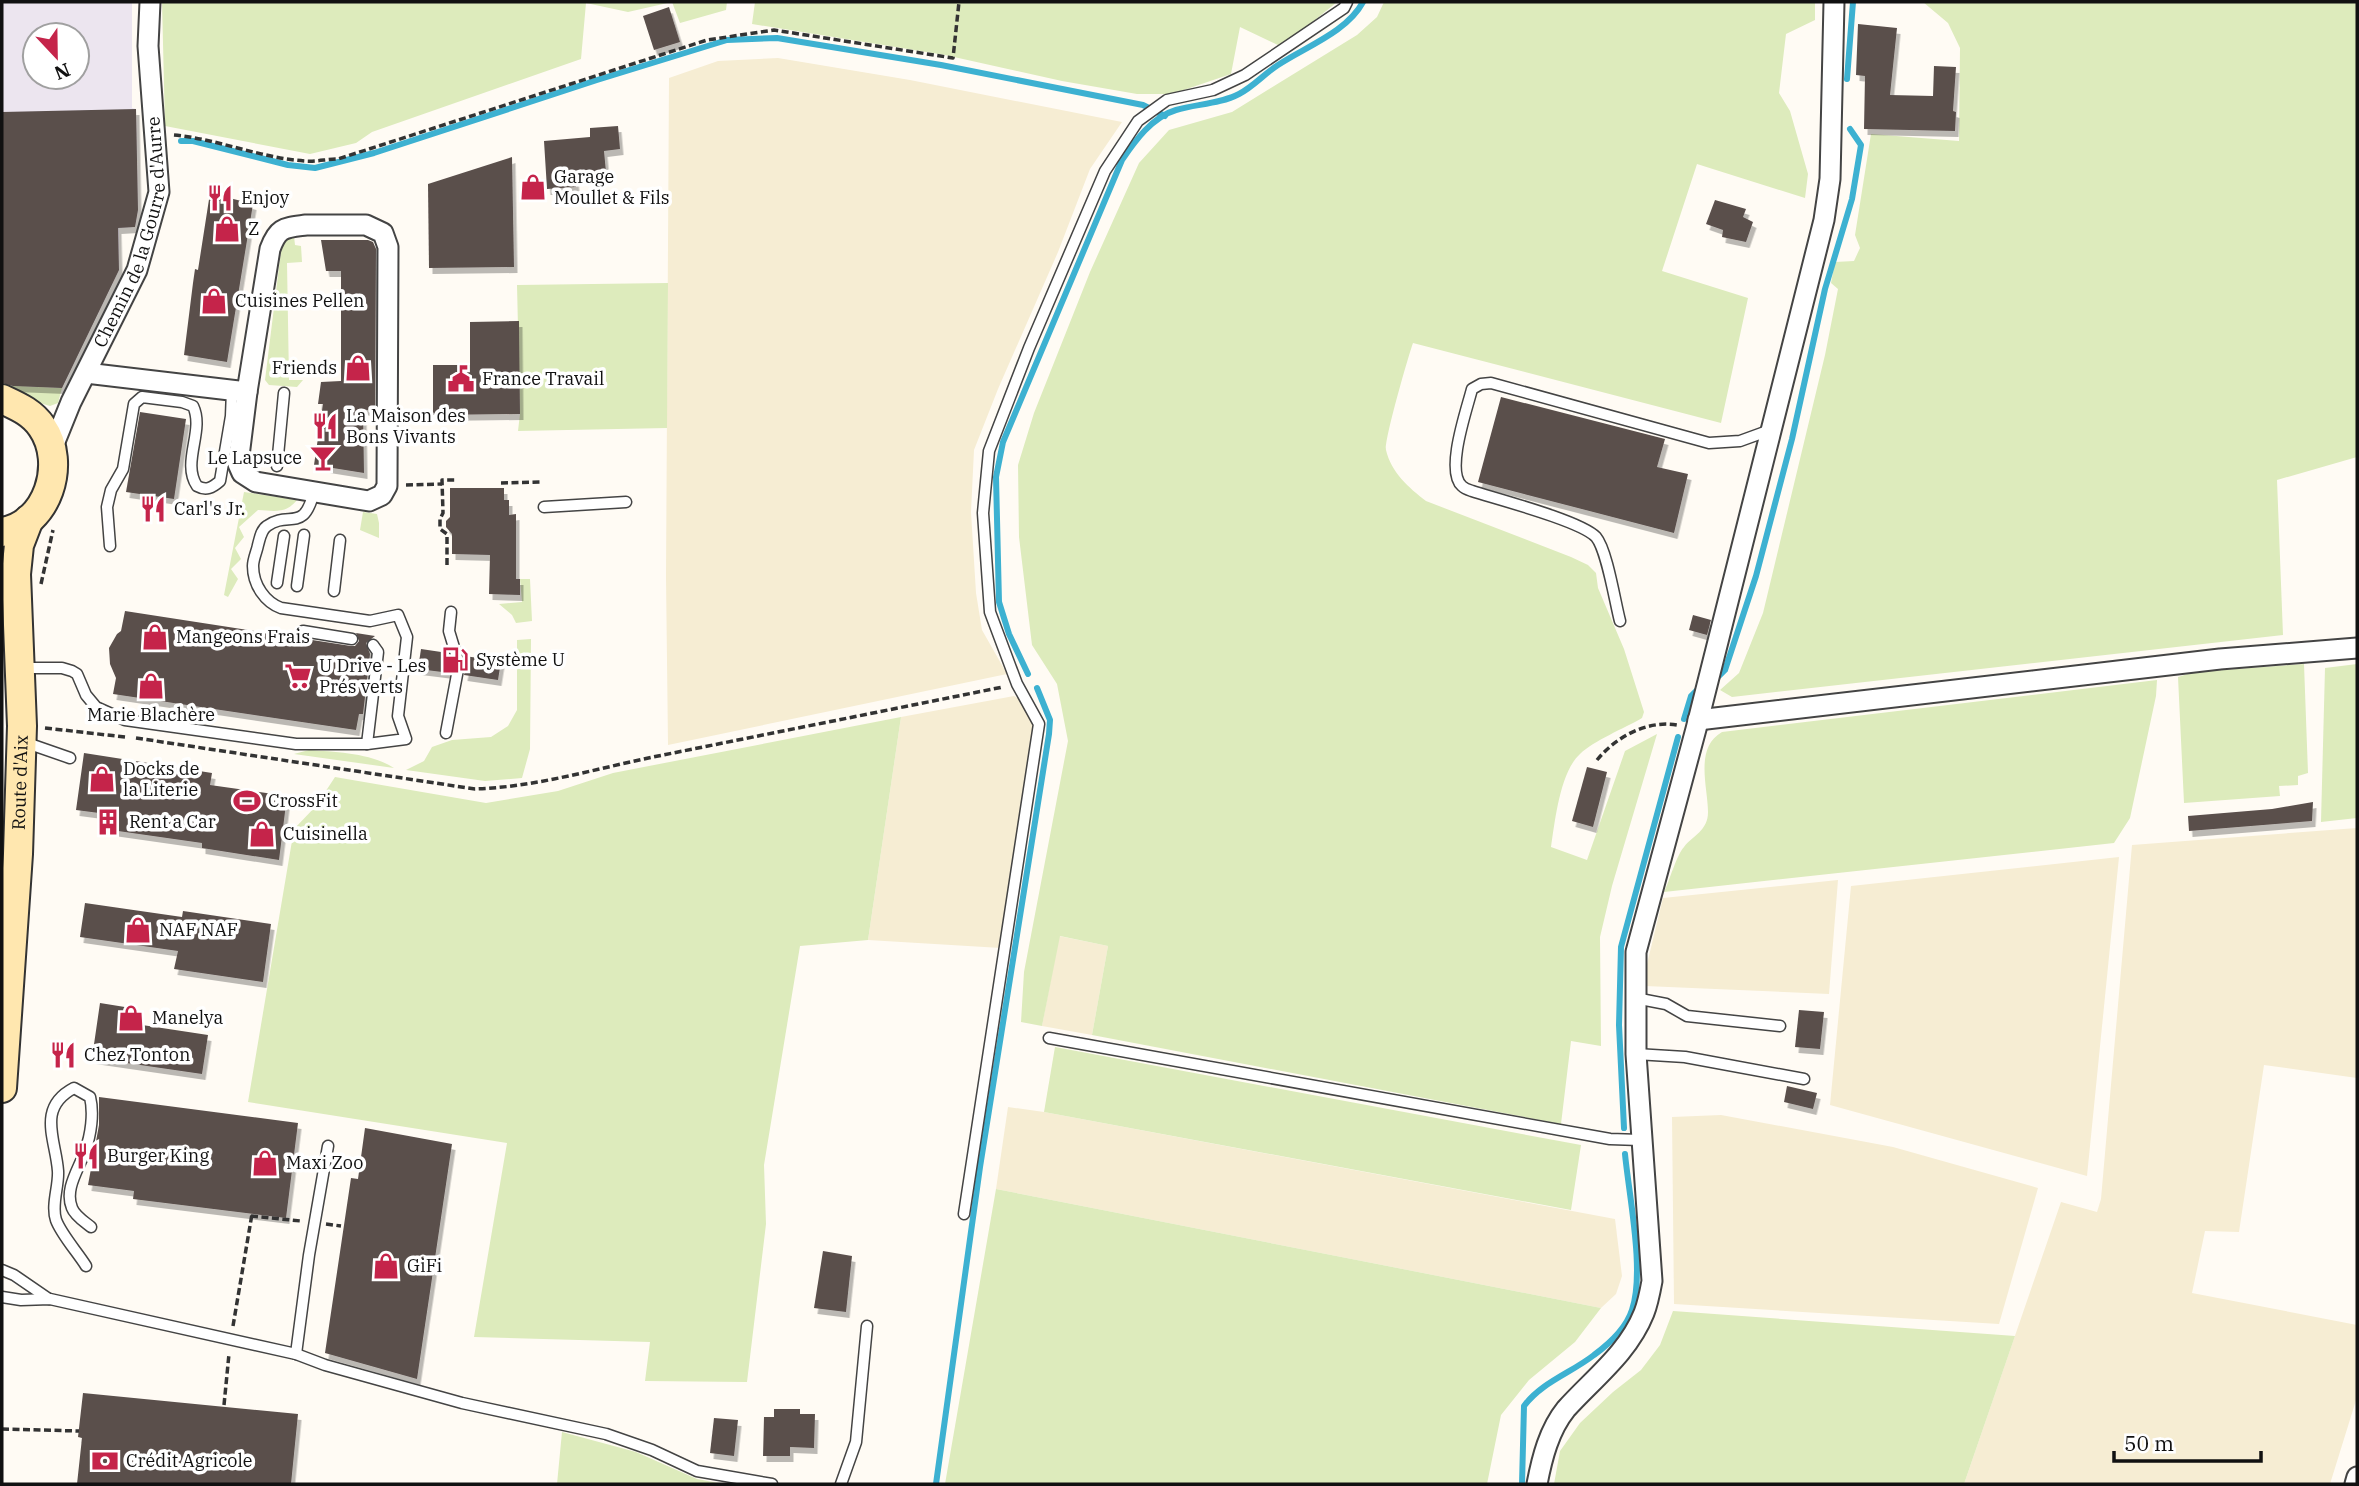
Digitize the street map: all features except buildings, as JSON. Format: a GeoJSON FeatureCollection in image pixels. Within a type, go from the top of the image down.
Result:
{"type":"FeatureCollection","features":[{"type":"Feature","properties":{"kind":"main road"},"geometry":{"type":"LineString","coordinates":[[2,399],[24,409],[42,426],[52,449],[54,475],[42,519],[2,532]]}},
{"type":"Feature","properties":{"kind":"main road","name":"Route d'Aix"},"geometry":{"type":"LineString","coordinates":[[2,1088],[18,854],[22,734],[16,574],[19,545],[42,519]]}},
{"type":"Feature","properties":{"kind":"street","name":"Chemin de la Gourre d'Aurre"},"geometry":{"type":"LineString","coordinates":[[52,449],[137,270],[159,192],[148,46],[149,2]]}},
{"type":"Feature","properties":{"kind":"street"},"geometry":{"type":"LineString","coordinates":[[1537,1484],[1542,1459],[1553,1431],[1565,1410],[1625,1348],[1645,1311],[1652,1281],[1640,1140],[1636,1054],[1636,952],[1773,429],[1824,220],[1830,179],[1833,2]]}},
{"type":"Feature","properties":{"kind":"street"},"geometry":{"type":"LineString","coordinates":[[306,225],[366,225],[383,233],[388,247],[387,486],[382,495],[369,500],[256,482],[242,473],[238,464],[239,391],[270,249],[275,236],[284,228],[306,225]]}},
{"type":"Feature","properties":{"kind":"street"},"geometry":{"type":"LineString","coordinates":[[86,373],[239,391]]}},
{"type":"Feature","properties":{"kind":"street"},"geometry":{"type":"LineString","coordinates":[[1697,724],[2220,659],[2357,648]]}},
{"type":"Feature","properties":{"kind":"street"},"geometry":{"type":"LineString","coordinates":[[2355,1484],[2357,1477]]}},
{"type":"Feature","properties":{"kind":"lane"},"geometry":{"type":"LineString","coordinates":[[964,1214],[1039,724],[1017,684],[990,612],[984,513],[989,451],[1029,348],[1105,171],[1138,121],[1167,100],[1213,90],[1245,75],[1344,8],[1347,2]]}},
{"type":"Feature","properties":{"kind":"lane"},"geometry":{"type":"LineString","coordinates":[[1620,621],[1602,549],[1595,537],[1570,523],[1472,491],[1462,486],[1457,479],[1454,464],[1472,389],[1491,383],[1709,443],[1740,441],[1773,429]]}},
{"type":"Feature","properties":{"kind":"lane"},"geometry":{"type":"LineString","coordinates":[[110,546],[107,507],[111,491],[123,469],[134,404],[137,400],[142,397],[193,406],[197,416],[191,474],[197,486],[207,489],[219,481],[231,416],[239,391]]}},
{"type":"Feature","properties":{"kind":"lane"},"geometry":{"type":"LineString","coordinates":[[277,466],[284,393]]}},
{"type":"Feature","properties":{"kind":"lane"},"geometry":{"type":"LineString","coordinates":[[20,667],[62,668],[72,671],[77,674],[86,695],[96,707],[125,720],[296,744],[368,744],[407,739],[398,716],[407,636],[398,615],[370,621],[281,608],[269,603],[259,589],[253,567],[261,532],[267,525],[292,520],[305,514],[310,507],[314,491]]}},
{"type":"Feature","properties":{"kind":"lane"},"geometry":{"type":"LineString","coordinates":[[544,506],[626,502]]}},
{"type":"Feature","properties":{"kind":"lane"},"geometry":{"type":"LineString","coordinates":[[297,586],[304,535]]}},
{"type":"Feature","properties":{"kind":"lane"},"geometry":{"type":"LineString","coordinates":[[277,583],[284,536]]}},
{"type":"Feature","properties":{"kind":"lane"},"geometry":{"type":"LineString","coordinates":[[334,591],[340,540]]}},
{"type":"Feature","properties":{"kind":"lane"},"geometry":{"type":"LineString","coordinates":[[446,733],[459,664],[449,631],[451,612]]}},
{"type":"Feature","properties":{"kind":"lane"},"geometry":{"type":"LineString","coordinates":[[303,631],[352,639]]}},
{"type":"Feature","properties":{"kind":"lane"},"geometry":{"type":"LineString","coordinates":[[368,744],[378,652],[373,645]]}},
{"type":"Feature","properties":{"kind":"lane"},"geometry":{"type":"LineString","coordinates":[[22,734],[70,758]]}},
{"type":"Feature","properties":{"kind":"lane"},"geometry":{"type":"LineString","coordinates":[[1635,998],[1666,1004],[1687,1016],[1780,1026]]}},
{"type":"Feature","properties":{"kind":"lane"},"geometry":{"type":"LineString","coordinates":[[1049,1038],[1610,1139],[1640,1140]]}},
{"type":"Feature","properties":{"kind":"lane"},"geometry":{"type":"LineString","coordinates":[[1636,1054],[1685,1057],[1804,1079]]}},
{"type":"Feature","properties":{"kind":"lane"},"geometry":{"type":"LineString","coordinates":[[86,1266],[56,1220],[58,1170],[50,1132],[55,1103],[64,1093],[74,1088],[90,1097],[93,1109],[87,1147],[75,1172],[70,1191],[70,1206],[74,1213],[92,1227]]}},
{"type":"Feature","properties":{"kind":"lane"},"geometry":{"type":"LineString","coordinates":[[296,1354],[328,1146]]}},
{"type":"Feature","properties":{"kind":"lane"},"geometry":{"type":"LineString","coordinates":[[2,1270],[50,1299]]}},
{"type":"Feature","properties":{"kind":"lane"},"geometry":{"type":"LineString","coordinates":[[2,1297],[21,1300],[50,1299],[230,1337],[462,1402],[606,1434],[652,1450],[697,1471],[772,1484]]}},
{"type":"Feature","properties":{"kind":"lane"},"geometry":{"type":"LineString","coordinates":[[841,1484],[856,1442],[867,1325]]}},
{"type":"Feature","properties":{"kind":"path"},"geometry":{"type":"LineString","coordinates":[[154,132],[202,138],[306,161],[338,159],[707,40],[774,30],[953,58],[959,2]]}},
{"type":"Feature","properties":{"kind":"path"},"geometry":{"type":"LineString","coordinates":[[447,565],[447,534],[440,528],[443,513],[442,480],[455,480]]}},
{"type":"Feature","properties":{"kind":"path"},"geometry":{"type":"LineString","coordinates":[[500,483],[543,482]]}},
{"type":"Feature","properties":{"kind":"path"},"geometry":{"type":"LineString","coordinates":[[387,486],[442,484]]}},
{"type":"Feature","properties":{"kind":"path"},"geometry":{"type":"LineString","coordinates":[[40,593],[42,519]]}},
{"type":"Feature","properties":{"kind":"path"},"geometry":{"type":"LineString","coordinates":[[22,734],[79,730],[475,789],[498,788],[525,785],[1017,684]]}},
{"type":"Feature","properties":{"kind":"path"},"geometry":{"type":"LineString","coordinates":[[1597,760],[1610,745],[1649,725],[1697,724]]}},
{"type":"Feature","properties":{"kind":"path"},"geometry":{"type":"LineString","coordinates":[[224,1405],[230,1337],[251,1215],[341,1226]]}},
{"type":"Feature","properties":{"kind":"path"},"geometry":{"type":"LineString","coordinates":[[2,1429],[79,1432]]}},
{"type":"Feature","properties":{"kind":"shaded area"},"geometry":{"type":"Polygon","coordinates":[[[2,2],[132,2],[132,108],[136,109],[138,210],[135,227],[119,228],[119,270],[62,388],[2,385],[2,2]]]}},
{"type":"Feature","properties":{"kind":"shaded area"},"geometry":{"type":"Polygon","coordinates":[[[778,58],[910,80],[1122,122],[1090,169],[974,450],[971,512],[976,593],[982,630],[1007,674],[668,745],[666,577],[669,78],[718,61],[778,58]]]}},
{"type":"Feature","properties":{"kind":"shaded area"},"geometry":{"type":"Polygon","coordinates":[[[1014,696],[1023,701],[1033,723],[1001,948],[868,940],[901,717],[1014,696]]]}},
{"type":"Feature","properties":{"kind":"shaded area"},"geometry":{"type":"Polygon","coordinates":[[[2357,828],[2357,1078],[2264,1065],[2239,1232],[2205,1231],[2192,1293],[2357,1325],[2357,1397],[2330,1484],[1964,1484],[2061,1202],[2097,1212],[2101,1199],[2132,845],[2357,828]]]}},
{"type":"Feature","properties":{"kind":"shaded area"},"geometry":{"type":"Polygon","coordinates":[[[2119,857],[2087,1176],[1830,1105],[1851,886],[2119,857]]]}},
{"type":"Feature","properties":{"kind":"shaded area"},"geometry":{"type":"Polygon","coordinates":[[[1838,880],[1829,994],[1645,986],[1647,964],[1663,898],[1838,880]]]}},
{"type":"Feature","properties":{"kind":"shaded area"},"geometry":{"type":"Polygon","coordinates":[[[1059,936],[1108,946],[1092,1035],[1042,1026],[1059,936]]]}},
{"type":"Feature","properties":{"kind":"shaded area"},"geometry":{"type":"Polygon","coordinates":[[[1008,1107],[1615,1219],[1622,1276],[1616,1294],[1601,1308],[996,1189],[1008,1107]]]}},
{"type":"Feature","properties":{"kind":"shaded area"},"geometry":{"type":"Polygon","coordinates":[[[1721,1115],[1893,1147],[2038,1188],[1999,1324],[1674,1304],[1672,1117],[1721,1115]]]}},
{"type":"Feature","properties":{"kind":"green space"},"geometry":{"type":"Polygon","coordinates":[[[162,2],[672,2],[628,12],[586,3],[581,59],[372,132],[356,143],[310,154],[165,126],[162,2]]]}},
{"type":"Feature","properties":{"kind":"green space"},"geometry":{"type":"Polygon","coordinates":[[[672,2],[727,2],[726,10],[680,23],[672,2]]]}},
{"type":"Feature","properties":{"kind":"green space"},"geometry":{"type":"Polygon","coordinates":[[[755,2],[1337,2],[1282,47],[1240,27],[1231,74],[1172,94],[1137,94],[1062,81],[945,55],[752,24],[755,2]]]}},
{"type":"Feature","properties":{"kind":"green space"},"geometry":{"type":"Polygon","coordinates":[[[1384,2],[1815,2],[1815,20],[1786,34],[1779,93],[1790,111],[1808,174],[1805,198],[1697,164],[1662,271],[1748,298],[1721,423],[1413,343],[1386,443],[1388,458],[1396,472],[1426,501],[1571,557],[1588,565],[1596,573],[1598,588],[1624,649],[1644,712],[1642,718],[1593,744],[1573,762],[1563,784],[1551,847],[1587,860],[1625,751],[1657,734],[1612,886],[1600,937],[1601,1046],[1571,1041],[1561,1124],[1092,1035],[1108,946],[1060,936],[1042,1026],[1021,1022],[1024,972],[1068,741],[1057,684],[1032,645],[1019,537],[1018,465],[1034,413],[1090,272],[1139,163],[1169,130],[1232,112],[1357,35],[1377,17],[1384,2]]]}},
{"type":"Feature","properties":{"kind":"green space"},"geometry":{"type":"Polygon","coordinates":[[[1923,2],[2357,2],[2357,457],[2277,480],[2283,635],[1732,697],[1720,690],[1739,673],[1763,613],[1825,355],[1838,289],[1831,283],[1835,262],[1854,261],[1860,248],[1855,235],[1871,134],[1959,141],[1960,48],[1948,23],[1923,2]]]}},
{"type":"Feature","properties":{"kind":"green space"},"geometry":{"type":"Polygon","coordinates":[[[283,235],[294,236],[295,245],[301,246],[302,262],[287,263],[289,380],[303,380],[297,387],[269,385],[265,380],[283,235]]]}},
{"type":"Feature","properties":{"kind":"green space"},"geometry":{"type":"Polygon","coordinates":[[[668,283],[667,428],[518,431],[520,414],[517,285],[668,283]]]}},
{"type":"Feature","properties":{"kind":"green space"},"geometry":{"type":"Polygon","coordinates":[[[2,385],[62,388],[58,403],[50,406],[4,392],[2,385]]]}},
{"type":"Feature","properties":{"kind":"green space"},"geometry":{"type":"Polygon","coordinates":[[[244,492],[297,500],[284,510],[258,510],[239,527],[244,537],[235,548],[241,559],[231,569],[238,579],[228,597],[224,595],[244,492]]]}},
{"type":"Feature","properties":{"kind":"green space"},"geometry":{"type":"Polygon","coordinates":[[[363,512],[377,514],[379,538],[360,530],[363,512]]]}},
{"type":"Feature","properties":{"kind":"green space"},"geometry":{"type":"Polygon","coordinates":[[[520,579],[530,579],[532,621],[516,623],[512,615],[499,604],[522,602],[520,579]]]}},
{"type":"Feature","properties":{"kind":"green space"},"geometry":{"type":"Polygon","coordinates":[[[531,639],[530,749],[522,778],[485,781],[406,770],[424,761],[432,747],[452,740],[491,737],[508,726],[517,710],[517,640],[531,639]]]}},
{"type":"Feature","properties":{"kind":"green space"},"geometry":{"type":"Polygon","coordinates":[[[2304,664],[2308,773],[2298,776],[2298,785],[2279,786],[2280,796],[2184,803],[2178,677],[2194,672],[2304,664]]]}},
{"type":"Feature","properties":{"kind":"green space"},"geometry":{"type":"Polygon","coordinates":[[[2357,664],[2357,818],[2321,822],[2325,668],[2357,664]]]}},
{"type":"Feature","properties":{"kind":"green space"},"geometry":{"type":"Polygon","coordinates":[[[2157,680],[2130,818],[2114,843],[1664,892],[1681,851],[1706,824],[1708,812],[1705,758],[1713,739],[1722,732],[2157,680]]]}},
{"type":"Feature","properties":{"kind":"green space"},"geometry":{"type":"Polygon","coordinates":[[[901,717],[868,940],[800,946],[764,1165],[766,1224],[747,1382],[645,1381],[650,1342],[474,1337],[507,1143],[248,1102],[294,829],[316,806],[335,777],[486,803],[558,791],[613,773],[901,717]]]}},
{"type":"Feature","properties":{"kind":"green space"},"geometry":{"type":"Polygon","coordinates":[[[309,750],[364,756],[394,768],[294,754],[309,750]]]}},
{"type":"Feature","properties":{"kind":"green space"},"geometry":{"type":"Polygon","coordinates":[[[1055,1047],[1581,1145],[1571,1210],[1044,1112],[1055,1047]]]}},
{"type":"Feature","properties":{"kind":"green space"},"geometry":{"type":"Polygon","coordinates":[[[996,1189],[1601,1308],[1575,1342],[1529,1380],[1501,1415],[1487,1484],[945,1484],[996,1189]]]}},
{"type":"Feature","properties":{"kind":"green space"},"geometry":{"type":"Polygon","coordinates":[[[1673,1311],[2015,1336],[1964,1484],[1554,1484],[1560,1451],[1580,1423],[1641,1370],[1660,1345],[1673,1311]]]}},
{"type":"Feature","properties":{"kind":"green space"},"geometry":{"type":"Polygon","coordinates":[[[562,1432],[636,1452],[697,1479],[724,1484],[557,1484],[562,1432]]]}},
{"type":"Feature","properties":{"kind":"waterway"},"geometry":{"type":"LineString","coordinates":[[1028,674],[1009,634],[999,602],[996,477],[1003,442],[1122,160],[1138,138],[1159,118],[1176,110],[1224,100],[1244,91],[1278,65],[1347,22],[1363,2]]}},
{"type":"Feature","properties":{"kind":"waterway"},"geometry":{"type":"LineString","coordinates":[[1847,79],[1853,2]]}},
{"type":"Feature","properties":{"kind":"waterway"},"geometry":{"type":"LineString","coordinates":[[181,141],[193,141],[288,165],[315,168],[374,153],[727,40],[777,38],[941,65],[1143,105],[1165,116]]}},
{"type":"Feature","properties":{"kind":"waterway"},"geometry":{"type":"LineString","coordinates":[[1719,676],[1725,670],[1756,576],[1792,439],[1825,289],[1852,199],[1861,145],[1850,129]]}},
{"type":"Feature","properties":{"kind":"waterway"},"geometry":{"type":"LineString","coordinates":[[936,1484],[980,1167],[1049,734],[1050,720],[1037,688]]}},
{"type":"Feature","properties":{"kind":"waterway"},"geometry":{"type":"LineString","coordinates":[[1684,719],[1691,696],[1696,691]]}},
{"type":"Feature","properties":{"kind":"waterway"},"geometry":{"type":"LineString","coordinates":[[1624,1128],[1619,1025],[1621,947],[1678,737]]}},
{"type":"Feature","properties":{"kind":"waterway"},"geometry":{"type":"LineString","coordinates":[[1522,1484],[1524,1406],[1539,1390],[1605,1346],[1621,1330],[1632,1310],[1636,1294],[1637,1255],[1625,1154]]}},
{"type":"Feature","properties":{"kind":"place","name":"Garage Moullet & Fils"},"geometry":{"type":"Point","coordinates":[533,187]}},
{"type":"Feature","properties":{"kind":"place","name":"Enjoy"},"geometry":{"type":"Point","coordinates":[220,198]}},
{"type":"Feature","properties":{"kind":"place","name":"Z"},"geometry":{"type":"Point","coordinates":[227,229]}},
{"type":"Feature","properties":{"kind":"place","name":"Cuisines Pellen"},"geometry":{"type":"Point","coordinates":[214,301]}},
{"type":"Feature","properties":{"kind":"place","name":"Friends"},"geometry":{"type":"Point","coordinates":[358,368]}},
{"type":"Feature","properties":{"kind":"place","name":"France Travail"},"geometry":{"type":"Point","coordinates":[461,379]}},
{"type":"Feature","properties":{"kind":"place","name":"La Maison des Bons Vivants"},"geometry":{"type":"Point","coordinates":[325,426]}},
{"type":"Feature","properties":{"kind":"place","name":"Le Lapsuce"},"geometry":{"type":"Point","coordinates":[323,458]}},
{"type":"Feature","properties":{"kind":"place","name":"Carl's Jr."},"geometry":{"type":"Point","coordinates":[153,509]}},
{"type":"Feature","properties":{"kind":"place","name":"Mangeons Frais"},"geometry":{"type":"Point","coordinates":[155,637]}},
{"type":"Feature","properties":{"kind":"place","name":"Système U"},"geometry":{"type":"Point","coordinates":[455,660]}},
{"type":"Feature","properties":{"kind":"place","name":"U Drive - Les Prés verts"},"geometry":{"type":"Point","coordinates":[298,676]}},
{"type":"Feature","properties":{"kind":"place","name":"Marie Blachère"},"geometry":{"type":"Point","coordinates":[151,686]}},
{"type":"Feature","properties":{"kind":"place","name":"Docks de la Literie"},"geometry":{"type":"Point","coordinates":[102,779]}},
{"type":"Feature","properties":{"kind":"place","name":"CrossFit"},"geometry":{"type":"Point","coordinates":[247,801]}},
{"type":"Feature","properties":{"kind":"place","name":"Rent a Car"},"geometry":{"type":"Point","coordinates":[108,822]}},
{"type":"Feature","properties":{"kind":"place","name":"Cuisinella"},"geometry":{"type":"Point","coordinates":[262,834]}},
{"type":"Feature","properties":{"kind":"place","name":"NAF NAF"},"geometry":{"type":"Point","coordinates":[138,930]}},
{"type":"Feature","properties":{"kind":"place","name":"Manelya"},"geometry":{"type":"Point","coordinates":[131,1018]}},
{"type":"Feature","properties":{"kind":"place","name":"Chez Tonton"},"geometry":{"type":"Point","coordinates":[63,1055]}},
{"type":"Feature","properties":{"kind":"place","name":"Burger King"},"geometry":{"type":"Point","coordinates":[86,1156]}},
{"type":"Feature","properties":{"kind":"place","name":"Maxi Zoo"},"geometry":{"type":"Point","coordinates":[265,1163]}},
{"type":"Feature","properties":{"kind":"place","name":"GiFi"},"geometry":{"type":"Point","coordinates":[386,1266]}},
{"type":"Feature","properties":{"kind":"place","name":"Crédit Agricole"},"geometry":{"type":"Point","coordinates":[105,1461]}}]}
